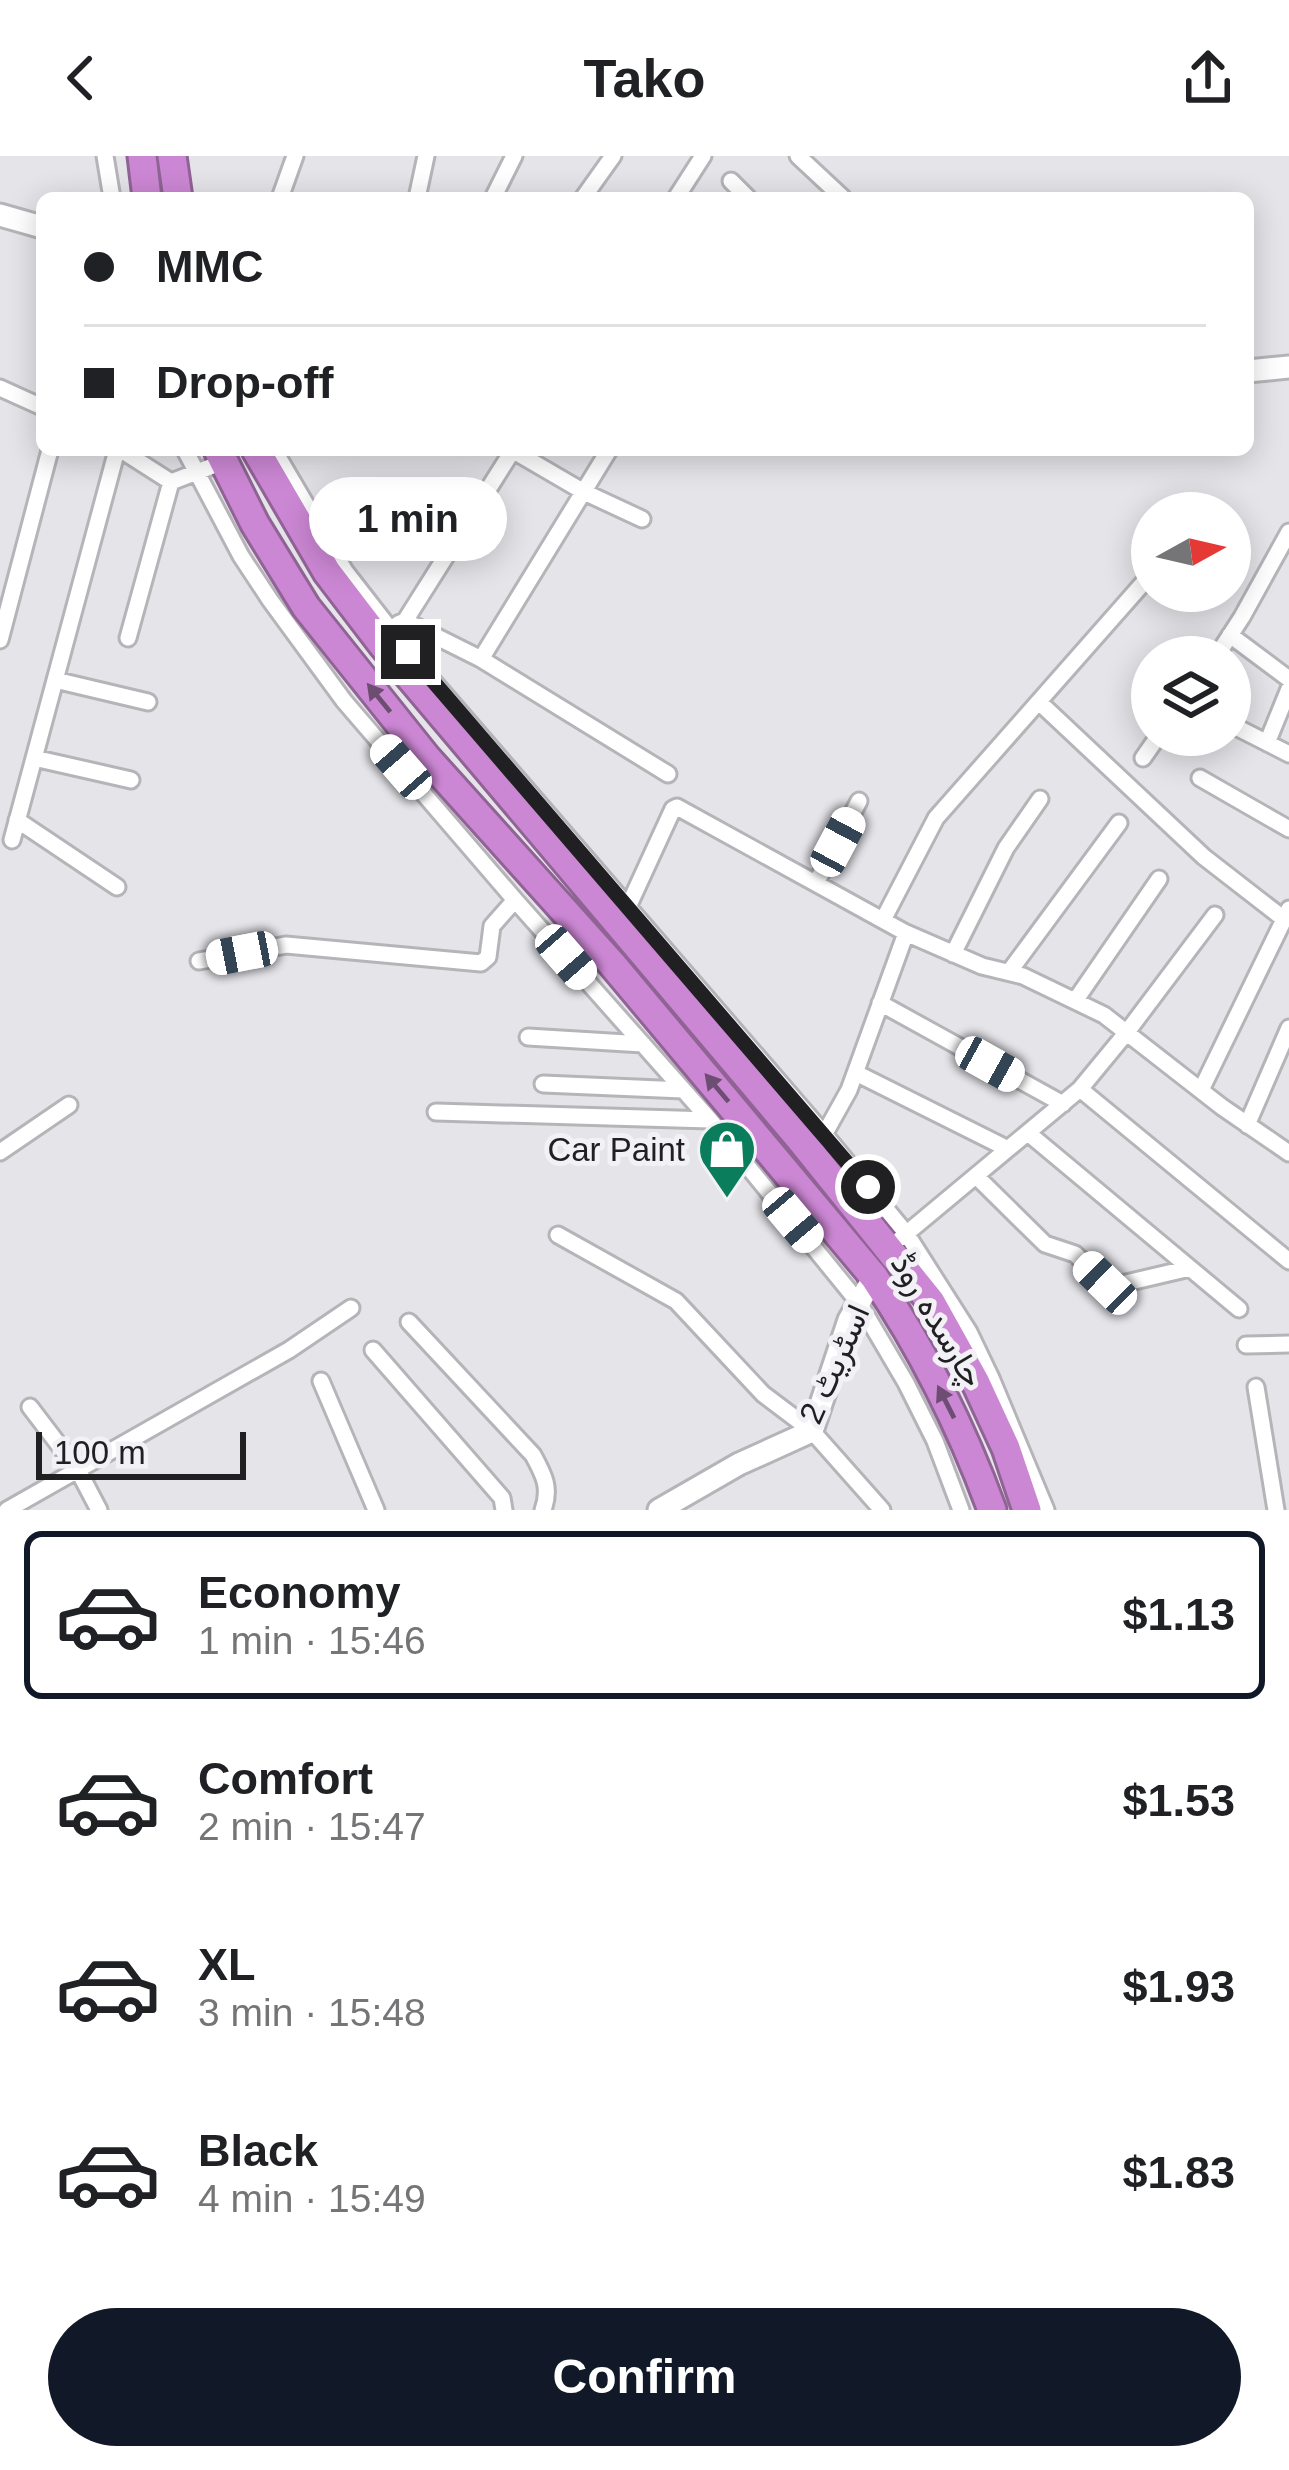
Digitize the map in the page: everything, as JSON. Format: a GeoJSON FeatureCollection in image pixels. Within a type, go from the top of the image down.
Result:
{"type":"FeatureCollection","features":[{"type":"Feature","properties":{"kind":"highway"},"geometry":{"type":"LineString","coordinates":[[142,156],[145,192]]}},
{"type":"Feature","properties":{"kind":"highway"},"geometry":{"type":"LineString","coordinates":[[172,156],[177,192]]}},
{"type":"Feature","properties":{"kind":"highway","name":"چارسدہ روڈ"},"geometry":{"type":"LineString","coordinates":[[220,456],[306,607],[427,757],[645,1003],[874,1277],[951,1410],[992,1510]]}},
{"type":"Feature","properties":{"kind":"highway","name":"چارسدہ روڈ"},"geometry":{"type":"LineString","coordinates":[[259,456],[327,572],[382,644],[669,984],[818,1144],[897,1241],[975,1381],[1006,1448],[1027,1510]]}},
{"type":"Feature","properties":{"kind":"highway"},"geometry":{"type":"LineString","coordinates":[[645,1003],[669,984]]}},
{"type":"Feature","properties":{"kind":"street"},"geometry":{"type":"LineString","coordinates":[[105,156],[111,192]]}},
{"type":"Feature","properties":{"kind":"street"},"geometry":{"type":"LineString","coordinates":[[184,156],[189,192]]}},
{"type":"Feature","properties":{"kind":"street"},"geometry":{"type":"LineString","coordinates":[[282,192],[295,156]]}},
{"type":"Feature","properties":{"kind":"street"},"geometry":{"type":"LineString","coordinates":[[418,192],[426,156]]}},
{"type":"Feature","properties":{"kind":"street"},"geometry":{"type":"LineString","coordinates":[[496,192],[514,156]]}},
{"type":"Feature","properties":{"kind":"street"},"geometry":{"type":"LineString","coordinates":[[588,192],[614,156]]}},
{"type":"Feature","properties":{"kind":"street"},"geometry":{"type":"LineString","coordinates":[[680,192],[703,156]]}},
{"type":"Feature","properties":{"kind":"street"},"geometry":{"type":"LineString","coordinates":[[798,156],[837,192]]}},
{"type":"Feature","properties":{"kind":"street"},"geometry":{"type":"LineString","coordinates":[[731,181],[742,192]]}},
{"type":"Feature","properties":{"kind":"street"},"geometry":{"type":"LineString","coordinates":[[0,215],[36,225]]}},
{"type":"Feature","properties":{"kind":"street"},"geometry":{"type":"LineString","coordinates":[[1254,370],[1289,367]]}},
{"type":"Feature","properties":{"kind":"street"},"geometry":{"type":"LineString","coordinates":[[0,388],[36,404]]}},
{"type":"Feature","properties":{"kind":"street"},"geometry":{"type":"LineString","coordinates":[[0,638],[48,456]]}},
{"type":"Feature","properties":{"kind":"street"},"geometry":{"type":"LineString","coordinates":[[12,840],[117,456]]}},
{"type":"Feature","properties":{"kind":"street"},"geometry":{"type":"LineString","coordinates":[[129,456],[171,482]]}},
{"type":"Feature","properties":{"kind":"street"},"geometry":{"type":"LineString","coordinates":[[188,456],[241,556],[344,701],[710,1120],[859,1304],[907,1383],[961,1510]]}},
{"type":"Feature","properties":{"kind":"street"},"geometry":{"type":"LineString","coordinates":[[171,482],[220,456]]}},
{"type":"Feature","properties":{"kind":"street"},"geometry":{"type":"LineString","coordinates":[[277,456],[345,571],[397,625],[473,731],[628,907],[818,1144],[856,1073],[906,933]]}},
{"type":"Feature","properties":{"kind":"street"},"geometry":{"type":"LineString","coordinates":[[397,625],[508,456]]}},
{"type":"Feature","properties":{"kind":"street"},"geometry":{"type":"LineString","coordinates":[[522,456],[642,519]]}},
{"type":"Feature","properties":{"kind":"street"},"geometry":{"type":"LineString","coordinates":[[481,659],[605,456]]}},
{"type":"Feature","properties":{"kind":"street"},"geometry":{"type":"LineString","coordinates":[[128,638],[171,482]]}},
{"type":"Feature","properties":{"kind":"street"},"geometry":{"type":"LineString","coordinates":[[1289,532],[1230,635],[1289,679]]}},
{"type":"Feature","properties":{"kind":"street"},"geometry":{"type":"LineString","coordinates":[[883,920],[936,818],[1131,596]]}},
{"type":"Feature","properties":{"kind":"street"},"geometry":{"type":"LineString","coordinates":[[397,625],[481,659],[668,774]]}},
{"type":"Feature","properties":{"kind":"street"},"geometry":{"type":"LineString","coordinates":[[55,680],[148,702]]}},
{"type":"Feature","properties":{"kind":"street"},"geometry":{"type":"LineString","coordinates":[[1267,743],[1289,689]]}},
{"type":"Feature","properties":{"kind":"street"},"geometry":{"type":"LineString","coordinates":[[1039,702],[1204,857],[1287,914],[1201,1090]]}},
{"type":"Feature","properties":{"kind":"street"},"geometry":{"type":"LineString","coordinates":[[1251,735],[1289,754]]}},
{"type":"Feature","properties":{"kind":"street"},"geometry":{"type":"LineString","coordinates":[[34,758],[130,780]]}},
{"type":"Feature","properties":{"kind":"street"},"geometry":{"type":"LineString","coordinates":[[1200,778],[1289,829]]}},
{"type":"Feature","properties":{"kind":"street"},"geometry":{"type":"LineString","coordinates":[[953,954],[1006,848],[1040,799]]}},
{"type":"Feature","properties":{"kind":"street"},"geometry":{"type":"LineString","coordinates":[[816,883],[859,801]]}},
{"type":"Feature","properties":{"kind":"street"},"geometry":{"type":"LineString","coordinates":[[628,907],[677,807],[906,933],[1075,1001],[1127,1032],[1289,1153]]}},
{"type":"Feature","properties":{"kind":"street"},"geometry":{"type":"LineString","coordinates":[[17,820],[117,887]]}},
{"type":"Feature","properties":{"kind":"street"},"geometry":{"type":"LineString","coordinates":[[1009,972],[1119,823]]}},
{"type":"Feature","properties":{"kind":"street"},"geometry":{"type":"LineString","coordinates":[[1075,1001],[1159,879]]}},
{"type":"Feature","properties":{"kind":"street"},"geometry":{"type":"LineString","coordinates":[[200,962],[286,945],[481,963],[488,957],[492,926],[515,900]]}},
{"type":"Feature","properties":{"kind":"street"},"geometry":{"type":"LineString","coordinates":[[1046,1510],[968,1332],[897,1241],[1080,1089],[1215,915]]}},
{"type":"Feature","properties":{"kind":"street"},"geometry":{"type":"LineString","coordinates":[[880,1003],[1064,1104]]}},
{"type":"Feature","properties":{"kind":"street"},"geometry":{"type":"LineString","coordinates":[[1247,1125],[1289,1028]]}},
{"type":"Feature","properties":{"kind":"street"},"geometry":{"type":"LineString","coordinates":[[528,1037],[643,1044]]}},
{"type":"Feature","properties":{"kind":"street"},"geometry":{"type":"LineString","coordinates":[[856,1073],[1008,1149]]}},
{"type":"Feature","properties":{"kind":"street"},"geometry":{"type":"LineString","coordinates":[[544,1084],[683,1090]]}},
{"type":"Feature","properties":{"kind":"street"},"geometry":{"type":"LineString","coordinates":[[1080,1089],[1289,1261]]}},
{"type":"Feature","properties":{"kind":"street"},"geometry":{"type":"LineString","coordinates":[[0,1152],[68,1105]]}},
{"type":"Feature","properties":{"kind":"street"},"geometry":{"type":"LineString","coordinates":[[436,1112],[710,1120]]}},
{"type":"Feature","properties":{"kind":"street"},"geometry":{"type":"LineString","coordinates":[[1028,1132],[1239,1309]]}},
{"type":"Feature","properties":{"kind":"street"},"geometry":{"type":"LineString","coordinates":[[976,1176],[1045,1244],[1075,1254],[1109,1287],[1190,1268]]}},
{"type":"Feature","properties":{"kind":"street"},"geometry":{"type":"LineString","coordinates":[[559,1235],[676,1301],[763,1394],[812,1431],[882,1510]]}},
{"type":"Feature","properties":{"kind":"street","name":"اسٹریٹ 2"},"geometry":{"type":"LineString","coordinates":[[659,1510],[739,1464],[812,1431],[849,1320],[874,1277]]}},
{"type":"Feature","properties":{"kind":"street"},"geometry":{"type":"LineString","coordinates":[[0,1500],[15,1508],[289,1350],[351,1308]]}},
{"type":"Feature","properties":{"kind":"street"},"geometry":{"type":"LineString","coordinates":[[409,1322],[533,1455],[545,1477],[548,1496],[543,1510]]}},
{"type":"Feature","properties":{"kind":"street"},"geometry":{"type":"LineString","coordinates":[[1246,1345],[1289,1344]]}},
{"type":"Feature","properties":{"kind":"street"},"geometry":{"type":"LineString","coordinates":[[373,1350],[502,1498],[504,1510]]}},
{"type":"Feature","properties":{"kind":"street"},"geometry":{"type":"LineString","coordinates":[[321,1381],[376,1510]]}},
{"type":"Feature","properties":{"kind":"street"},"geometry":{"type":"LineString","coordinates":[[1256,1387],[1276,1510]]}},
{"type":"Feature","properties":{"kind":"street"},"geometry":{"type":"LineString","coordinates":[[30,1407],[78,1470],[99,1510]]}},
{"type":"Feature","properties":{"kind":"place","name":"Car Paint"},"geometry":{"type":"Point","coordinates":[727,1200]}},
{"type":"Feature","properties":{"kind":"route"},"geometry":{"type":"LineString","coordinates":[[408,652],[868,1187]]}}]}
